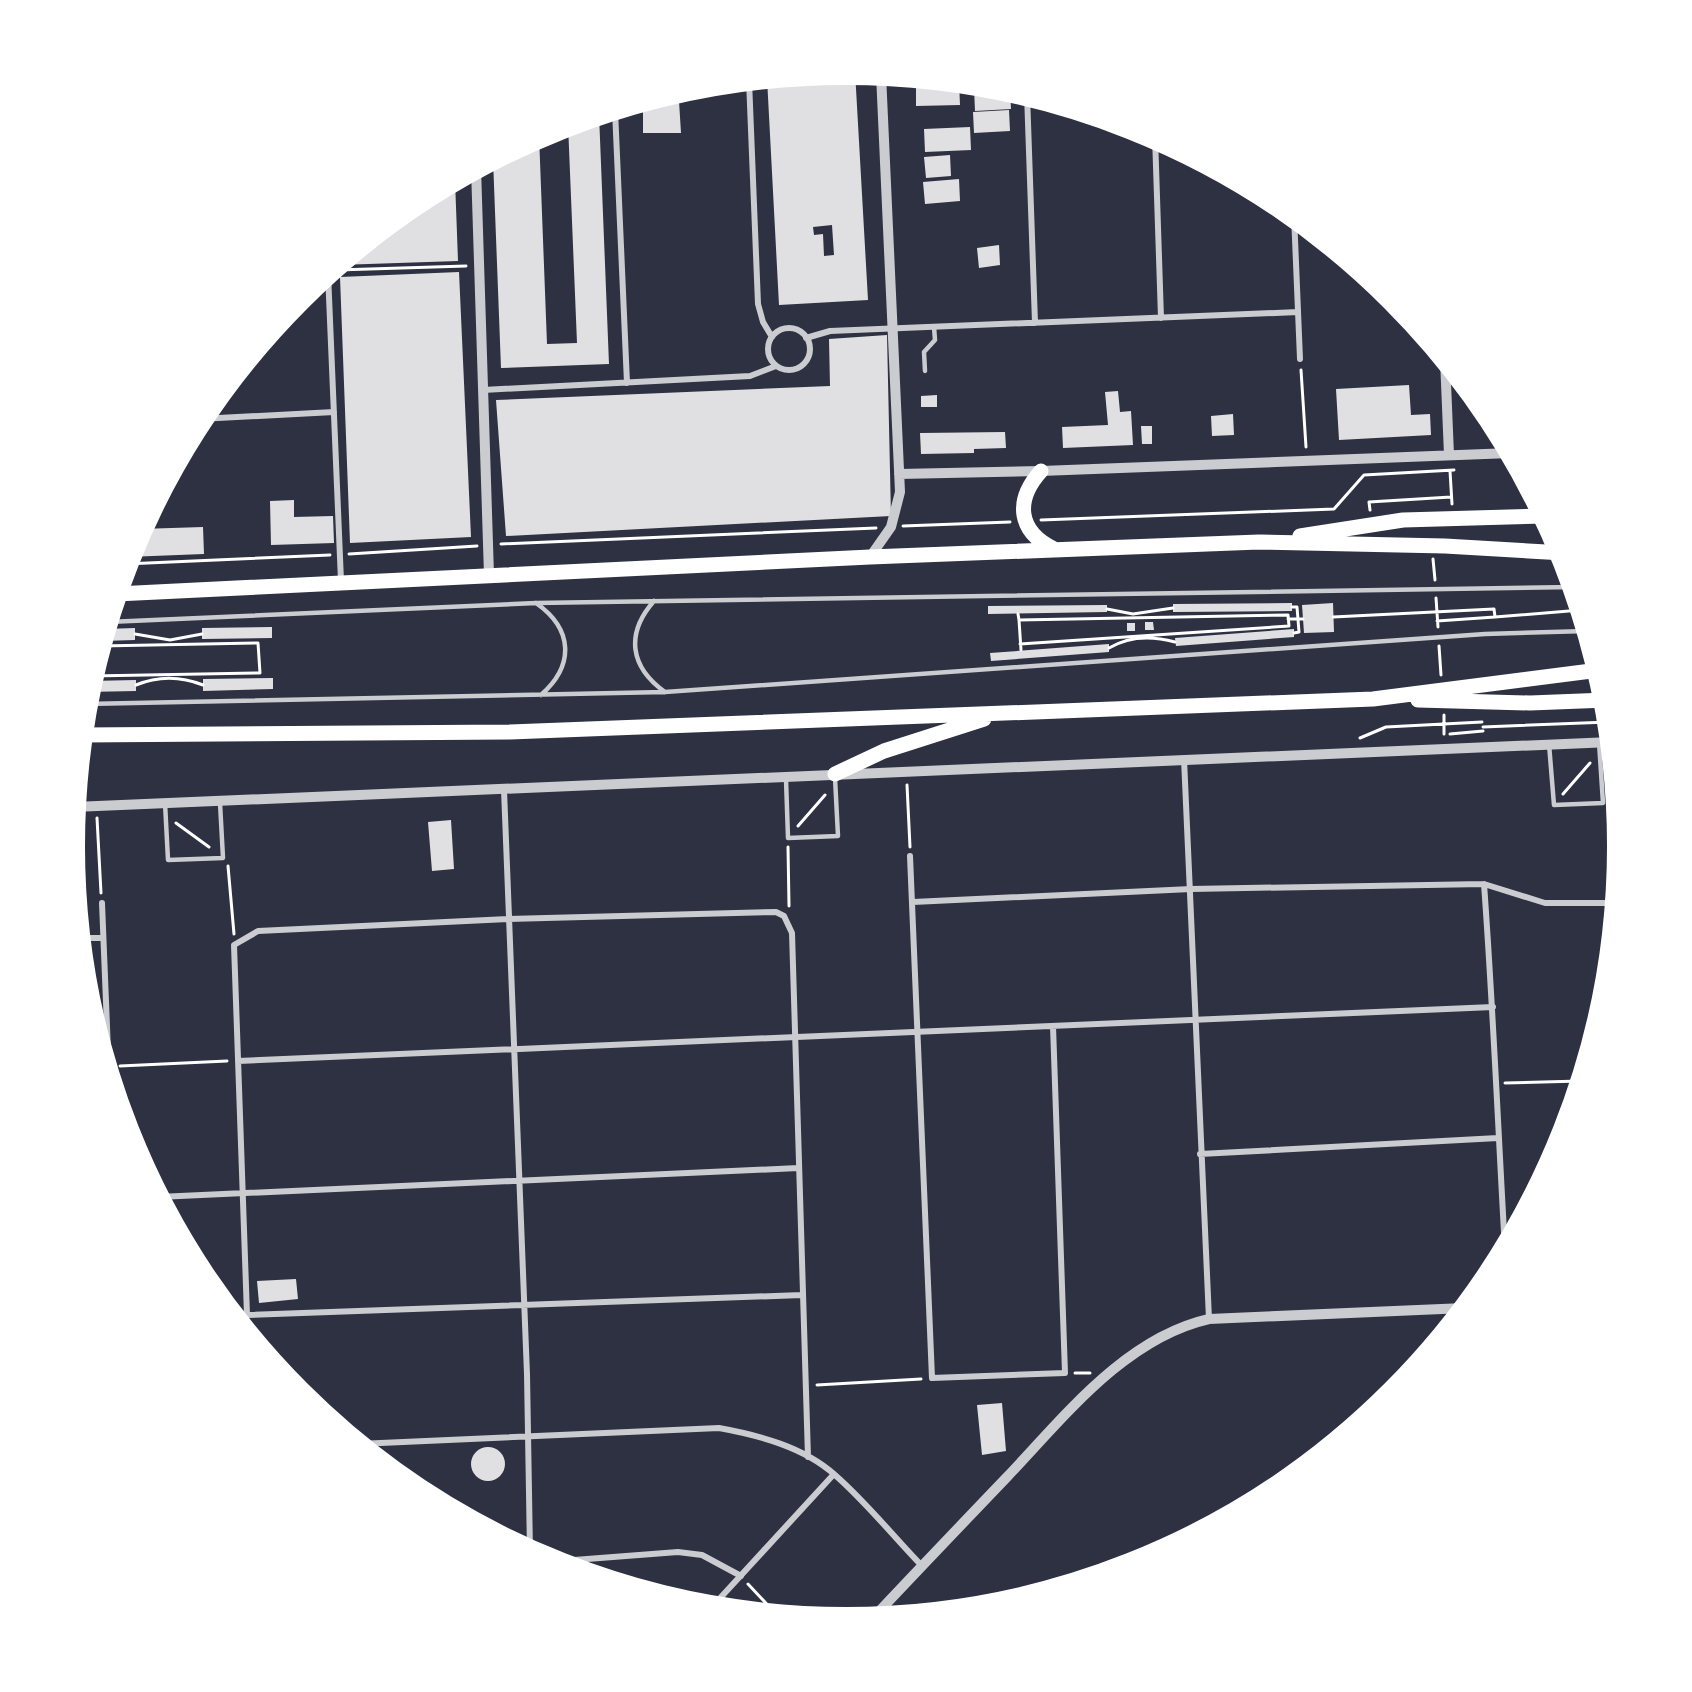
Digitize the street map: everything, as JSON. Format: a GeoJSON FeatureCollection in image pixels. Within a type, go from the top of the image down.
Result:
{"type":"FeatureCollection","features":[{"type":"Feature","properties":{"kind":"highway"},"geometry":{"type":"LineString","coordinates":[[1041,471],[1025,494],[1025,521],[1036,538],[1054,549]]}},
{"type":"Feature","properties":{"kind":"highway"},"geometry":{"type":"LineString","coordinates":[[1259,542],[1402,520],[1536,516]]}},
{"type":"Feature","properties":{"kind":"highway"},"geometry":{"type":"LineString","coordinates":[[124,594],[870,557],[1259,542],[1445,546],[1553,552]]}},
{"type":"Feature","properties":{"kind":"highway"},"geometry":{"type":"LineString","coordinates":[[1373,699],[1590,671]]}},
{"type":"Feature","properties":{"kind":"highway"},"geometry":{"type":"LineString","coordinates":[[90,735],[510,732],[1373,699],[1481,703],[1597,700]]}},
{"type":"Feature","properties":{"kind":"highway"},"geometry":{"type":"LineString","coordinates":[[835,778],[905,744],[1003,713]]}},
{"type":"Feature","properties":{"kind":"street"},"geometry":{"type":"LineString","coordinates":[[870,557],[891,527],[898,506],[899,474],[881,82]]}},
{"type":"Feature","properties":{"kind":"street"},"geometry":{"type":"LineString","coordinates":[[749,88],[758,304],[763,322],[772,337]]}},
{"type":"Feature","properties":{"kind":"street"},"geometry":{"type":"LineString","coordinates":[[1026,103],[1035,323]]}},
{"type":"Feature","properties":{"kind":"street"},"geometry":{"type":"LineString","coordinates":[[615,117],[627,382]]}},
{"type":"Feature","properties":{"kind":"street"},"geometry":{"type":"LineString","coordinates":[[1155,147],[1161,318]]}},
{"type":"Feature","properties":{"kind":"street"},"geometry":{"type":"LineString","coordinates":[[476,177],[489,575]]}},
{"type":"Feature","properties":{"kind":"street"},"geometry":{"type":"LineString","coordinates":[[1294,227],[1300,359]]}},
{"type":"Feature","properties":{"kind":"street"},"geometry":{"type":"LineString","coordinates":[[330,282],[341,582]]}},
{"type":"Feature","properties":{"kind":"street"},"geometry":{"type":"LineString","coordinates":[[806,338],[830,331],[1298,312]]}},
{"type":"Feature","properties":{"kind":"street"},"geometry":{"type":"LineString","coordinates":[[483,390],[750,376],[776,366],[788,370],[801,367],[810,350],[806,338],[796,330],[789,328],[777,332],[772,337],[768,349],[776,366]]}},
{"type":"Feature","properties":{"kind":"street"},"geometry":{"type":"LineString","coordinates":[[1446,371],[1449,455]]}},
{"type":"Feature","properties":{"kind":"street"},"geometry":{"type":"LineString","coordinates":[[213,417],[334,412]]}},
{"type":"Feature","properties":{"kind":"street"},"geometry":{"type":"LineString","coordinates":[[899,474],[1041,471],[1502,453]]}},
{"type":"Feature","properties":{"kind":"street"},"geometry":{"type":"LineString","coordinates":[[83,807],[786,776],[835,778],[906,771],[1484,746],[1549,744],[1599,747],[1604,745]]}},
{"type":"Feature","properties":{"kind":"street"},"geometry":{"type":"LineString","coordinates":[[1184,759],[1209,1319]]}},
{"type":"Feature","properties":{"kind":"street"},"geometry":{"type":"LineString","coordinates":[[504,790],[525,1307],[530,1542]]}},
{"type":"Feature","properties":{"kind":"street"},"geometry":{"type":"LineString","coordinates":[[910,856],[932,1378],[1065,1373],[1053,1026]]}},
{"type":"Feature","properties":{"kind":"street"},"geometry":{"type":"LineString","coordinates":[[1484,884],[1493,1007],[1494,1083],[1504,1237]]}},
{"type":"Feature","properties":{"kind":"street"},"geometry":{"type":"LineString","coordinates":[[913,902],[1191,889],[1484,884],[1545,903],[1608,903]]}},
{"type":"Feature","properties":{"kind":"street"},"geometry":{"type":"LineString","coordinates":[[102,903],[107,1044]]}},
{"type":"Feature","properties":{"kind":"street"},"geometry":{"type":"LineString","coordinates":[[802,1295],[525,1307],[247,1315],[234,945],[258,931],[508,919],[776,912],[784,916],[790,923],[792,933],[808,1457]]}},
{"type":"Feature","properties":{"kind":"street"},"geometry":{"type":"LineString","coordinates":[[87,938],[103,938]]}},
{"type":"Feature","properties":{"kind":"street"},"geometry":{"type":"LineString","coordinates":[[238,1061],[1493,1007]]}},
{"type":"Feature","properties":{"kind":"street"},"geometry":{"type":"LineString","coordinates":[[1200,1154],[1498,1138]]}},
{"type":"Feature","properties":{"kind":"street"},"geometry":{"type":"LineString","coordinates":[[167,1197],[798,1168]]}},
{"type":"Feature","properties":{"kind":"street"},"geometry":{"type":"LineString","coordinates":[[881,1610],[1072,1409],[1114,1370],[1168,1333],[1190,1323],[1209,1319],[1456,1308]]}},
{"type":"Feature","properties":{"kind":"street"},"geometry":{"type":"LineString","coordinates":[[369,1443],[529,1434],[719,1428],[749,1433],[808,1457],[834,1474],[921,1566]]}},
{"type":"Feature","properties":{"kind":"street"},"geometry":{"type":"LineString","coordinates":[[719,1600],[834,1474]]}},
{"type":"Feature","properties":{"kind":"street"},"geometry":{"type":"LineString","coordinates":[[573,1560],[678,1552],[702,1555],[741,1576]]}},
{"type":"Feature","properties":{"kind":"lane"},"geometry":{"type":"LineString","coordinates":[[925,371],[924,352],[935,340],[934,327]]}},
{"type":"Feature","properties":{"kind":"lane"},"geometry":{"type":"LineString","coordinates":[[115,622],[536,603],[1565,587]]}},
{"type":"Feature","properties":{"kind":"lane"},"geometry":{"type":"LineString","coordinates":[[654,601],[644,612],[635,642],[643,671],[665,692]]}},
{"type":"Feature","properties":{"kind":"lane"},"geometry":{"type":"LineString","coordinates":[[536,603],[549,612],[559,624],[566,655],[561,671],[553,684],[541,695]]}},
{"type":"Feature","properties":{"kind":"lane"},"geometry":{"type":"LineString","coordinates":[[95,704],[665,692],[1485,634],[1580,631]]}},
{"type":"Feature","properties":{"kind":"lane"},"geometry":{"type":"LineString","coordinates":[[1549,744],[1554,805],[1603,803],[1599,747]]}},
{"type":"Feature","properties":{"kind":"lane"},"geometry":{"type":"LineString","coordinates":[[786,776],[788,838],[838,836],[835,778]]}},
{"type":"Feature","properties":{"kind":"lane"},"geometry":{"type":"LineString","coordinates":[[165,802],[168,860],[223,858],[219,800]]}},
{"type":"Feature","properties":{"kind":"path"},"geometry":{"type":"LineString","coordinates":[[343,270],[480,265]]}},
{"type":"Feature","properties":{"kind":"path"},"geometry":{"type":"LineString","coordinates":[[1300,359],[1306,460]]}},
{"type":"Feature","properties":{"kind":"path"},"geometry":{"type":"LineString","coordinates":[[1449,455],[1452,517]]}},
{"type":"Feature","properties":{"kind":"path"},"geometry":{"type":"LineString","coordinates":[[135,564],[488,545],[1334,509],[1364,475],[1461,470]]}},
{"type":"Feature","properties":{"kind":"path"},"geometry":{"type":"LineString","coordinates":[[1292,607],[1297,607],[1298,619],[1299,632],[1294,633]]}},
{"type":"Feature","properties":{"kind":"path"},"geometry":{"type":"LineString","coordinates":[[1107,609],[1133,614],[1173,608]]}},
{"type":"Feature","properties":{"kind":"path"},"geometry":{"type":"LineString","coordinates":[[1334,617],[1494,609],[1495,617]]}},
{"type":"Feature","properties":{"kind":"path"},"geometry":{"type":"LineString","coordinates":[[1437,621],[1573,611]]}},
{"type":"Feature","properties":{"kind":"path"},"geometry":{"type":"LineString","coordinates":[[1018,614],[1021,650]]}},
{"type":"Feature","properties":{"kind":"path"},"geometry":{"type":"LineString","coordinates":[[1020,644],[1289,628],[1288,615]]}},
{"type":"Feature","properties":{"kind":"path"},"geometry":{"type":"LineString","coordinates":[[1019,620],[1288,615],[1298,619],[1303,618]]}},
{"type":"Feature","properties":{"kind":"path"},"geometry":{"type":"LineString","coordinates":[[135,634],[170,640],[202,634]]}},
{"type":"Feature","properties":{"kind":"path"},"geometry":{"type":"LineString","coordinates":[[1109,648],[1131,639],[1150,638],[1175,642]]}},
{"type":"Feature","properties":{"kind":"path"},"geometry":{"type":"LineString","coordinates":[[108,646],[258,641],[260,678]]}},
{"type":"Feature","properties":{"kind":"path"},"geometry":{"type":"LineString","coordinates":[[101,676],[260,673]]}},
{"type":"Feature","properties":{"kind":"path"},"geometry":{"type":"LineString","coordinates":[[136,686],[148,680],[173,678],[203,685]]}},
{"type":"Feature","properties":{"kind":"path"},"geometry":{"type":"LineString","coordinates":[[1481,703],[1484,746]]}},
{"type":"Feature","properties":{"kind":"path"},"geometry":{"type":"LineString","coordinates":[[1483,726],[1600,722]]}},
{"type":"Feature","properties":{"kind":"path"},"geometry":{"type":"LineString","coordinates":[[1445,734],[1483,732]]}},
{"type":"Feature","properties":{"kind":"path"},"geometry":{"type":"LineString","coordinates":[[1554,805],[1599,747]]}},
{"type":"Feature","properties":{"kind":"path"},"geometry":{"type":"LineString","coordinates":[[906,771],[910,856]]}},
{"type":"Feature","properties":{"kind":"path"},"geometry":{"type":"LineString","coordinates":[[790,923],[788,838],[835,778]]}},
{"type":"Feature","properties":{"kind":"path"},"geometry":{"type":"LineString","coordinates":[[96,806],[102,903]]}},
{"type":"Feature","properties":{"kind":"path"},"geometry":{"type":"LineString","coordinates":[[166,816],[223,858],[231,870],[234,945]]}},
{"type":"Feature","properties":{"kind":"path"},"geometry":{"type":"LineString","coordinates":[[114,1067],[238,1061]]}},
{"type":"Feature","properties":{"kind":"path"},"geometry":{"type":"LineString","coordinates":[[1494,1083],[1573,1081]]}},
{"type":"Feature","properties":{"kind":"path"},"geometry":{"type":"LineString","coordinates":[[806,1386],[932,1378]]}},
{"type":"Feature","properties":{"kind":"path"},"geometry":{"type":"LineString","coordinates":[[741,1576],[769,1606]]}},
{"type":"Feature","properties":{"kind":"building"},"geometry":{"type":"Polygon","coordinates":[[[856,81],[868,300],[779,305],[767,86],[856,81]],[[832,225],[813,227],[814,235],[823,234],[824,256],[834,255],[832,225]]]}},
{"type":"Feature","properties":{"kind":"building"},"geometry":{"type":"Polygon","coordinates":[[[916,85],[959,90],[960,105],[916,106],[916,85]]]}},
{"type":"Feature","properties":{"kind":"building"},"geometry":{"type":"Polygon","coordinates":[[[974,93],[1011,99],[1011,109],[975,111],[974,93]]]}},
{"type":"Feature","properties":{"kind":"building"},"geometry":{"type":"Polygon","coordinates":[[[688,98],[688,100],[679,101],[681,133],[643,133],[643,109],[688,98]]]}},
{"type":"Feature","properties":{"kind":"building"},"geometry":{"type":"Polygon","coordinates":[[[1009,110],[1010,131],[974,133],[973,112],[1009,110]]]}},
{"type":"Feature","properties":{"kind":"building"},"geometry":{"type":"Polygon","coordinates":[[[599,122],[609,364],[501,368],[493,168],[539,145],[547,344],[577,343],[568,133],[599,122]]]}},
{"type":"Feature","properties":{"kind":"building"},"geometry":{"type":"Polygon","coordinates":[[[970,127],[971,150],[925,152],[924,129],[970,127]]]}},
{"type":"Feature","properties":{"kind":"building"},"geometry":{"type":"Polygon","coordinates":[[[950,155],[951,176],[926,178],[924,157],[950,155]]]}},
{"type":"Feature","properties":{"kind":"building"},"geometry":{"type":"Polygon","coordinates":[[[959,179],[960,201],[925,204],[923,182],[959,179]]]}},
{"type":"Feature","properties":{"kind":"building"},"geometry":{"type":"Polygon","coordinates":[[[455,188],[458,261],[350,265],[380,239],[455,188]]]}},
{"type":"Feature","properties":{"kind":"building"},"geometry":{"type":"Polygon","coordinates":[[[999,245],[1000,265],[979,268],[977,248],[999,245]]]}},
{"type":"Feature","properties":{"kind":"building"},"geometry":{"type":"Polygon","coordinates":[[[459,272],[471,537],[350,543],[340,277],[459,272]]]}},
{"type":"Feature","properties":{"kind":"building"},"geometry":{"type":"Polygon","coordinates":[[[887,335],[891,516],[506,536],[496,400],[830,386],[829,339],[887,335]]]}},
{"type":"Feature","properties":{"kind":"building"},"geometry":{"type":"Polygon","coordinates":[[[1409,385],[1411,415],[1430,414],[1431,435],[1339,440],[1336,389],[1409,385]]]}},
{"type":"Feature","properties":{"kind":"building"},"geometry":{"type":"Polygon","coordinates":[[[1118,391],[1120,412],[1131,411],[1133,445],[1063,448],[1062,427],[1108,425],[1105,392],[1118,391]]]}},
{"type":"Feature","properties":{"kind":"building"},"geometry":{"type":"Polygon","coordinates":[[[937,395],[937,407],[921,407],[921,396],[937,395]]]}},
{"type":"Feature","properties":{"kind":"building"},"geometry":{"type":"Polygon","coordinates":[[[1233,414],[1234,435],[1212,436],[1211,416],[1233,414]]]}},
{"type":"Feature","properties":{"kind":"building"},"geometry":{"type":"Polygon","coordinates":[[[1141,426],[1152,426],[1152,444],[1142,444],[1141,426]]]}},
{"type":"Feature","properties":{"kind":"building"},"geometry":{"type":"Polygon","coordinates":[[[1005,432],[1006,448],[974,449],[974,453],[921,454],[920,433],[1005,432]]]}},
{"type":"Feature","properties":{"kind":"building"},"geometry":{"type":"Polygon","coordinates":[[[294,500],[294,517],[333,516],[334,543],[271,545],[270,501],[294,500]]]}},
{"type":"Feature","properties":{"kind":"building"},"geometry":{"type":"Polygon","coordinates":[[[203,527],[204,554],[138,557],[150,529],[203,527]]]}},
{"type":"Feature","properties":{"kind":"building"},"geometry":{"type":"Polygon","coordinates":[[[1292,603],[1292,611],[1173,612],[1173,604],[1292,603]]]}},
{"type":"Feature","properties":{"kind":"building"},"geometry":{"type":"Polygon","coordinates":[[[1333,603],[1334,632],[1304,633],[1302,605],[1333,603]]]}},
{"type":"Feature","properties":{"kind":"building"},"geometry":{"type":"Polygon","coordinates":[[[1107,605],[1107,612],[988,614],[988,606],[1107,605]]]}},
{"type":"Feature","properties":{"kind":"building"},"geometry":{"type":"Polygon","coordinates":[[[1145,622],[1153,622],[1154,630],[1145,630],[1145,622]]]}},
{"type":"Feature","properties":{"kind":"building"},"geometry":{"type":"Polygon","coordinates":[[[1127,623],[1135,623],[1135,631],[1127,631],[1127,623]]]}},
{"type":"Feature","properties":{"kind":"building"},"geometry":{"type":"Polygon","coordinates":[[[272,627],[272,638],[202,639],[202,628],[272,627]]]}},
{"type":"Feature","properties":{"kind":"building"},"geometry":{"type":"Polygon","coordinates":[[[135,628],[135,640],[109,641],[113,629],[135,628]]]}},
{"type":"Feature","properties":{"kind":"building"},"geometry":{"type":"Polygon","coordinates":[[[1294,629],[1294,637],[1176,646],[1175,638],[1294,629]]]}},
{"type":"Feature","properties":{"kind":"building"},"geometry":{"type":"Polygon","coordinates":[[[1109,644],[1109,652],[991,661],[990,653],[1109,644]]]}},
{"type":"Feature","properties":{"kind":"building"},"geometry":{"type":"Polygon","coordinates":[[[273,678],[273,689],[203,691],[203,679],[273,678]]]}},
{"type":"Feature","properties":{"kind":"building"},"geometry":{"type":"Polygon","coordinates":[[[136,680],[136,691],[97,692],[100,681],[136,680]]]}},
{"type":"Feature","properties":{"kind":"building"},"geometry":{"type":"Polygon","coordinates":[[[451,820],[454,869],[432,871],[428,822],[451,820]]]}},
{"type":"Feature","properties":{"kind":"building"},"geometry":{"type":"Polygon","coordinates":[[[296,1279],[298,1299],[259,1303],[257,1281],[296,1279]]]}},
{"type":"Feature","properties":{"kind":"building"},"geometry":{"type":"Polygon","coordinates":[[[1002,1403],[1006,1451],[982,1455],[977,1405],[1002,1403]]]}},
{"type":"Feature","properties":{"kind":"building"},"geometry":{"type":"Polygon","coordinates":[[[488,1447],[500,1452],[505,1464],[500,1476],[488,1481],[476,1476],[471,1464],[476,1452],[488,1447]]]}}]}
